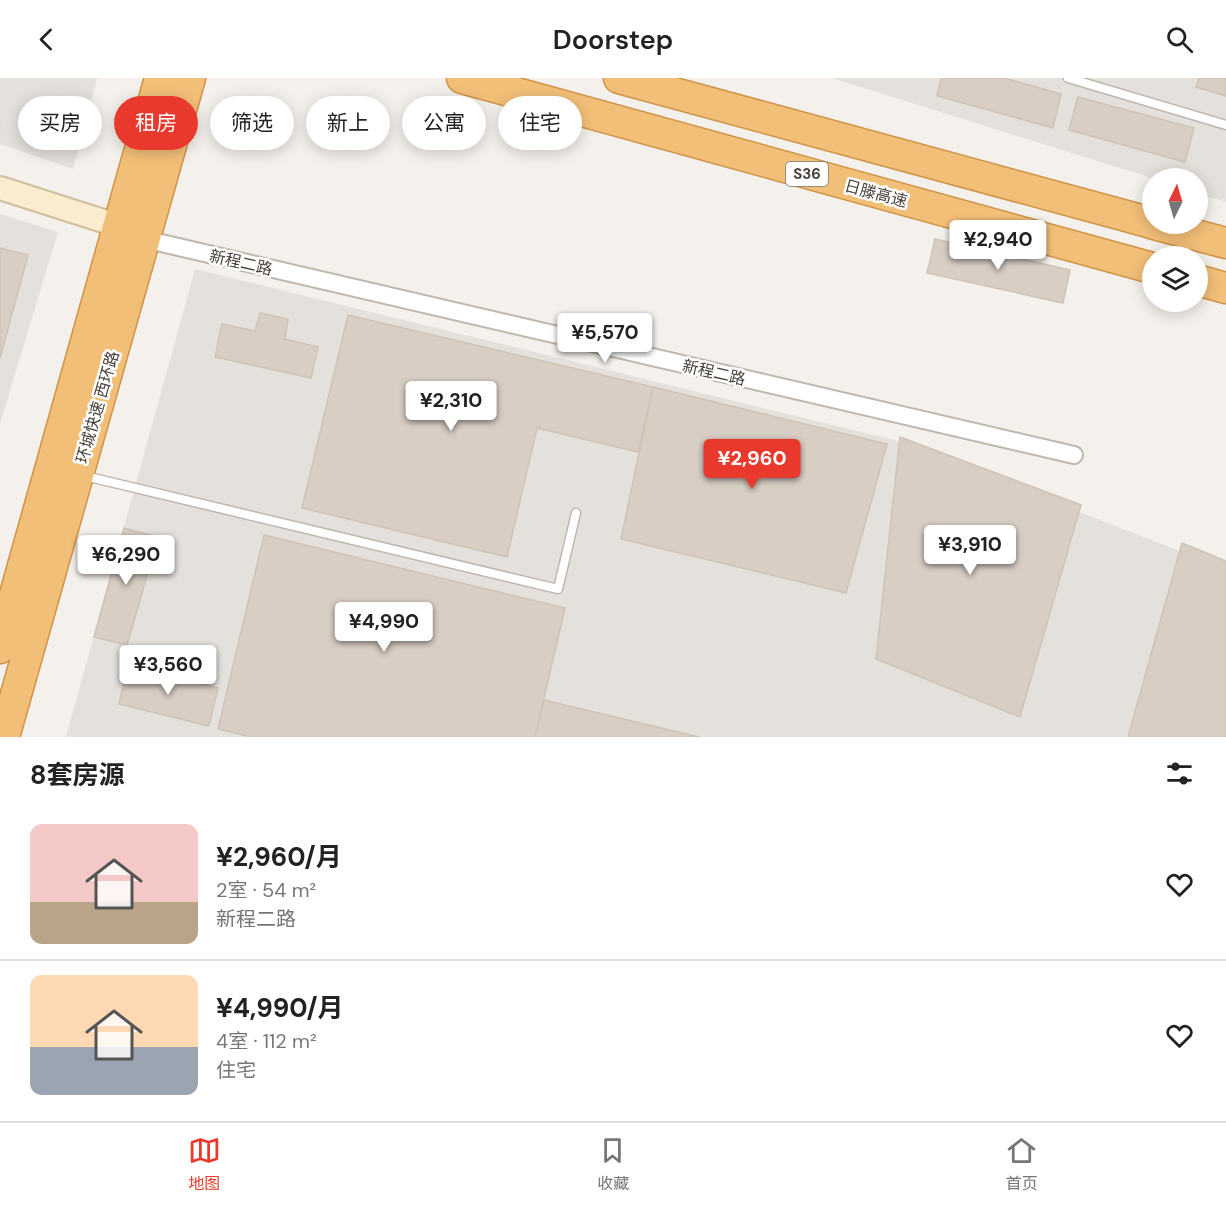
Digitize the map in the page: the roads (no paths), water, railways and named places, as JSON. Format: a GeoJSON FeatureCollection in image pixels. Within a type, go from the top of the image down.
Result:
{"type":"FeatureCollection","features":[{"type":"Feature","properties":{"kind":"highway","name":"环城快速 西环路"},"geometry":{"type":"LineString","coordinates":[[4,737],[78,475],[131,233],[160,78]]}},
{"type":"Feature","properties":{"kind":"highway","name":"环城快速 西环路"},"geometry":{"type":"LineString","coordinates":[[0,648],[131,233],[190,78]]}},
{"type":"Feature","properties":{"kind":"highway","name":"日滕高速"},"geometry":{"type":"LineString","coordinates":[[462,78],[1142,265]]}},
{"type":"Feature","properties":{"kind":"highway"},"geometry":{"type":"LineString","coordinates":[[619,78],[1142,220]]}},
{"type":"Feature","properties":{"kind":"highway"},"geometry":{"type":"LineString","coordinates":[[1193,234],[1226,243]]}},
{"type":"Feature","properties":{"kind":"highway"},"geometry":{"type":"LineString","coordinates":[[1208,283],[1226,288]]}},
{"type":"Feature","properties":{"kind":"main road"},"geometry":{"type":"LineString","coordinates":[[0,188],[131,233]]}},
{"type":"Feature","properties":{"kind":"street","name":"新程二路"},"geometry":{"type":"LineString","coordinates":[[131,233],[1074,455]]}},
{"type":"Feature","properties":{"kind":"lane"},"geometry":{"type":"LineString","coordinates":[[1068,78],[1226,125]]}},
{"type":"Feature","properties":{"kind":"lane"},"geometry":{"type":"LineString","coordinates":[[78,475],[558,589],[576,513]]}}]}
